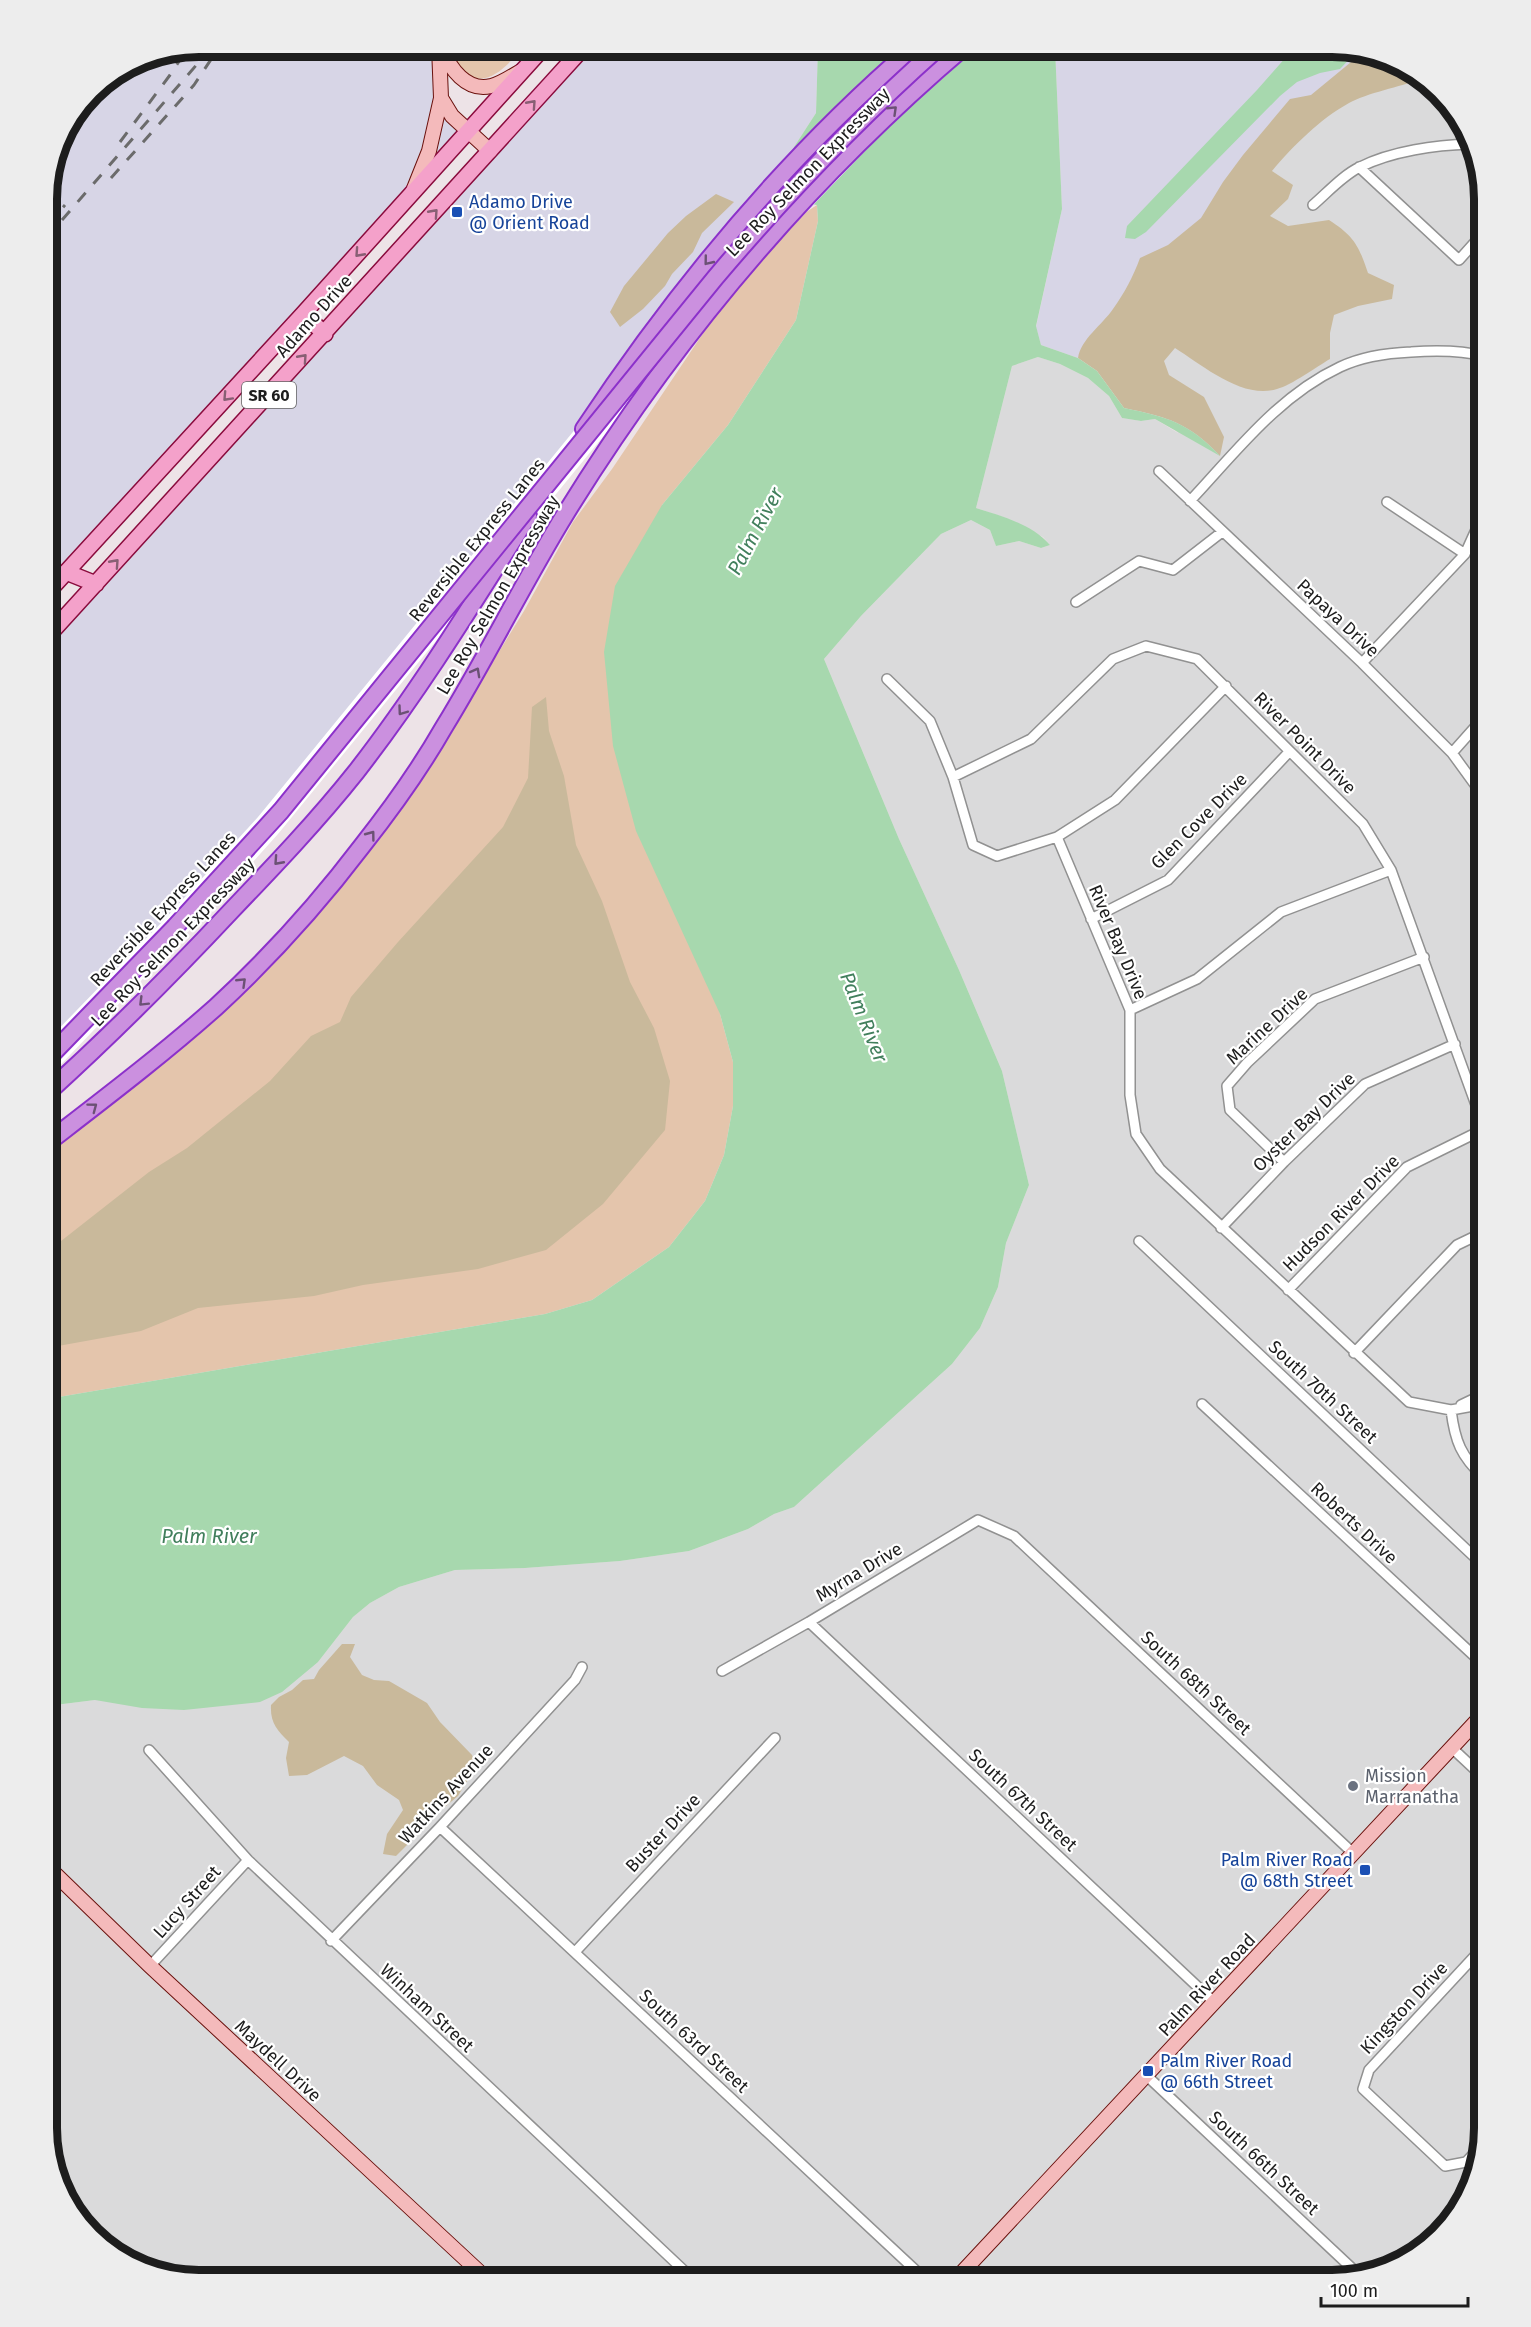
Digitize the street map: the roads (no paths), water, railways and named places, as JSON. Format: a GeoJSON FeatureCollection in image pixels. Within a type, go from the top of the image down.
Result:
{"type":"FeatureCollection","features":[{"type":"Feature","properties":{"kind":"highway","name":"Lee Roy Selmon Expressway"},"geometry":{"type":"LineString","coordinates":[[57,1084],[186,960],[281,859],[355,773],[428,673],[576,441],[641,346],[707,261],[759,201],[834,122],[903,57]]}},
{"type":"Feature","properties":{"kind":"highway","name":"Reversible Express Lanes"},"geometry":{"type":"LineString","coordinates":[[57,1049],[183,918],[287,803],[766,217],[854,125],[928,57]]}},
{"type":"Feature","properties":{"kind":"highway","name":"Lee Roy Selmon Expressway"},"geometry":{"type":"LineString","coordinates":[[57,1135],[164,1052],[217,1006],[264,960],[336,880],[430,751],[561,522],[631,416],[704,317],[793,212],[878,124],[953,57]]}},
{"type":"Feature","properties":{"kind":"main road","name":"Adamo Drive"},"geometry":{"type":"LineString","coordinates":[[57,582],[535,57]]}},
{"type":"Feature","properties":{"kind":"main road","name":"Adamo Drive"},"geometry":{"type":"LineString","coordinates":[[57,626],[575,57]]}},
{"type":"Feature","properties":{"kind":"main road"},"geometry":{"type":"LineString","coordinates":[[303,314],[325,334]]}},
{"type":"Feature","properties":{"kind":"main road"},"geometry":{"type":"LineString","coordinates":[[66,572],[96,584]]}},
{"type":"Feature","properties":{"kind":"street"},"geometry":{"type":"LineString","coordinates":[[410,196],[429,151],[441,98],[440,57]]}},
{"type":"Feature","properties":{"kind":"street"},"geometry":{"type":"LineString","coordinates":[[446,57],[455,72],[470,84],[480,87],[491,86],[523,70]]}},
{"type":"Feature","properties":{"kind":"street"},"geometry":{"type":"LineString","coordinates":[[441,98],[452,116],[468,132],[491,149]]}},
{"type":"Feature","properties":{"kind":"street"},"geometry":{"type":"LineString","coordinates":[[1313,205],[1359,167],[1384,158],[1440,145],[1463,144]]}},
{"type":"Feature","properties":{"kind":"street"},"geometry":{"type":"LineString","coordinates":[[1359,167],[1459,260],[1474,244]]}},
{"type":"Feature","properties":{"kind":"street"},"geometry":{"type":"LineString","coordinates":[[1190,501],[1274,411],[1309,385],[1341,366],[1387,354],[1445,350],[1474,354]]}},
{"type":"Feature","properties":{"kind":"street","name":"Papaya Drive"},"geometry":{"type":"LineString","coordinates":[[1159,471],[1362,663],[1452,753],[1474,782]]}},
{"type":"Feature","properties":{"kind":"street"},"geometry":{"type":"LineString","coordinates":[[1387,502],[1465,554]]}},
{"type":"Feature","properties":{"kind":"street"},"geometry":{"type":"LineString","coordinates":[[1077,602],[1139,561],[1173,570],[1222,532]]}},
{"type":"Feature","properties":{"kind":"street"},"geometry":{"type":"LineString","coordinates":[[1362,663],[1465,554],[1474,535]]}},
{"type":"Feature","properties":{"kind":"street","name":"River Point Drive"},"geometry":{"type":"LineString","coordinates":[[953,777],[1031,739],[1113,659],[1146,646],[1197,659],[1363,824],[1391,870],[1474,1097]]}},
{"type":"Feature","properties":{"kind":"street"},"geometry":{"type":"LineString","coordinates":[[888,679],[930,721],[953,777],[973,845],[997,856],[1057,837],[1115,800],[1226,686]]}},
{"type":"Feature","properties":{"kind":"street"},"geometry":{"type":"LineString","coordinates":[[1452,753],[1474,729]]}},
{"type":"Feature","properties":{"kind":"street","name":"Glen Cove Drive"},"geometry":{"type":"LineString","coordinates":[[1091,919],[1168,880],[1289,752]]}},
{"type":"Feature","properties":{"kind":"street","name":"River Bay Drive"},"geometry":{"type":"LineString","coordinates":[[1057,837],[1130,1010],[1130,1095],[1136,1134],[1160,1169],[1408,1402],[1450,1410],[1474,1406]]}},
{"type":"Feature","properties":{"kind":"street"},"geometry":{"type":"LineString","coordinates":[[1130,1010],[1197,979],[1281,912],[1391,870]]}},
{"type":"Feature","properties":{"kind":"street","name":"Marine Drive"},"geometry":{"type":"LineString","coordinates":[[1284,1162],[1230,1110],[1227,1086],[1247,1063],[1315,999],[1424,957]]}},
{"type":"Feature","properties":{"kind":"street","name":"Oyster Bay Drive"},"geometry":{"type":"LineString","coordinates":[[1221,1227],[1365,1084],[1455,1044]]}},
{"type":"Feature","properties":{"kind":"street","name":"Hudson River Drive"},"geometry":{"type":"LineString","coordinates":[[1288,1290],[1407,1167],[1474,1134]]}},
{"type":"Feature","properties":{"kind":"street"},"geometry":{"type":"LineString","coordinates":[[1354,1353],[1456,1245],[1474,1237]]}},
{"type":"Feature","properties":{"kind":"street","name":"South 70th Street"},"geometry":{"type":"LineString","coordinates":[[1139,1241],[1474,1556]]}},
{"type":"Feature","properties":{"kind":"street"},"geometry":{"type":"LineString","coordinates":[[1474,1399],[1450,1410],[1454,1433],[1460,1449],[1474,1468]]}},
{"type":"Feature","properties":{"kind":"street","name":"Roberts Drive"},"geometry":{"type":"LineString","coordinates":[[1202,1404],[1474,1655]]}},
{"type":"Feature","properties":{"kind":"street","name":"Myrna Drive"},"geometry":{"type":"LineString","coordinates":[[722,1671],[809,1622],[978,1520],[1014,1536]]}},
{"type":"Feature","properties":{"kind":"street","name":"South 68th Street"},"geometry":{"type":"LineString","coordinates":[[1014,1536],[1354,1854]]}},
{"type":"Feature","properties":{"kind":"street","name":"South 67th Street"},"geometry":{"type":"LineString","coordinates":[[809,1622],[1215,2003]]}},
{"type":"Feature","properties":{"kind":"street","name":"Watkins Avenue"},"geometry":{"type":"LineString","coordinates":[[331,1941],[440,1827],[574,1680],[582,1667]]}},
{"type":"Feature","properties":{"kind":"street","name":"Palm River Road"},"geometry":{"type":"LineString","coordinates":[[965,2270],[1474,1725]]}},
{"type":"Feature","properties":{"kind":"street","name":"Buster Drive"},"geometry":{"type":"LineString","coordinates":[[575,1952],[775,1738]]}},
{"type":"Feature","properties":{"kind":"street"},"geometry":{"type":"LineString","coordinates":[[1452,1748],[1474,1768]]}},
{"type":"Feature","properties":{"kind":"street","name":"Winham Street"},"geometry":{"type":"LineString","coordinates":[[149,1750],[248,1860],[331,1941],[683,2270]]}},
{"type":"Feature","properties":{"kind":"street","name":"South 63rd Street"},"geometry":{"type":"LineString","coordinates":[[440,1827],[915,2270]]}},
{"type":"Feature","properties":{"kind":"street","name":"Lucy Street"},"geometry":{"type":"LineString","coordinates":[[150,1966],[248,1860]]}},
{"type":"Feature","properties":{"kind":"street","name":"Maydell Drive"},"geometry":{"type":"LineString","coordinates":[[57,1877],[477,2270]]}},
{"type":"Feature","properties":{"kind":"street","name":"Kingston Drive"},"geometry":{"type":"LineString","coordinates":[[1471,2156],[1466,2162],[1445,2166],[1363,2089],[1369,2070],[1474,1958]]}},
{"type":"Feature","properties":{"kind":"street","name":"South 66th Street"},"geometry":{"type":"LineString","coordinates":[[1147,2076],[1352,2269]]}},
{"type":"Feature","properties":{"kind":"water","name":"Palm River"},"geometry":{"type":"Polygon","coordinates":[[[818,57],[1055,57],[1062,209],[1036,326],[1041,345],[1078,358],[1097,371],[1124,408],[1166,418],[1177,423],[1198,436],[1220,456],[1155,419],[1141,421],[1122,418],[1109,396],[1088,378],[1060,364],[1038,357],[1012,366],[976,508],[1025,526],[1050,545],[1041,548],[1019,541],[996,546],[990,530],[971,520],[941,534],[861,616],[824,659],[899,839],[1002,1071],[1029,1185],[1006,1243],[998,1287],[980,1328],[952,1364],[794,1507],[774,1514],[748,1529],[689,1551],[620,1561],[525,1568],[455,1570],[399,1587],[370,1603],[353,1617],[318,1662],[282,1692],[260,1702],[184,1710],[142,1708],[95,1700],[57,1705],[57,1397],[545,1314],[592,1300],[669,1247],[705,1201],[724,1155],[733,1106],[733,1062],[720,1014],[636,831],[613,746],[604,652],[615,586],[662,505],[728,425],[796,320],[818,221],[817,205],[794,201],[790,174],[794,147],[816,113],[818,57]]]}},
{"type":"Feature","properties":{"kind":"water"},"geometry":{"type":"Polygon","coordinates":[[[1286,57],[1350,58],[1340,69],[1320,73],[1297,82],[1280,96],[1146,232],[1135,239],[1125,238],[1127,226],[1286,57]]]}},
{"type":"Feature","properties":{"kind":"railway"},"geometry":{"type":"LineString","coordinates":[[62,220],[203,57]]}},
{"type":"Feature","properties":{"kind":"railway"},"geometry":{"type":"LineString","coordinates":[[111,178],[194,85],[213,57]]}},
{"type":"Feature","properties":{"kind":"railway"},"geometry":{"type":"LineString","coordinates":[[120,142],[181,58]]}},
{"type":"Feature","properties":{"kind":"railway"},"geometry":{"type":"LineString","coordinates":[[57,214],[65,205]]}},
{"type":"Feature","properties":{"kind":"place","name":"Adamo Drive @ Orient Road"},"geometry":{"type":"Point","coordinates":[457,212]}},
{"type":"Feature","properties":{"kind":"place","name":"Mission Marranatha"},"geometry":{"type":"Point","coordinates":[1353,1786]}},
{"type":"Feature","properties":{"kind":"place","name":"Palm River Road @ 68th Street"},"geometry":{"type":"Point","coordinates":[1365,1870]}},
{"type":"Feature","properties":{"kind":"place","name":"Palm River Road @ 66th Street"},"geometry":{"type":"Point","coordinates":[1148,2071]}}]}
